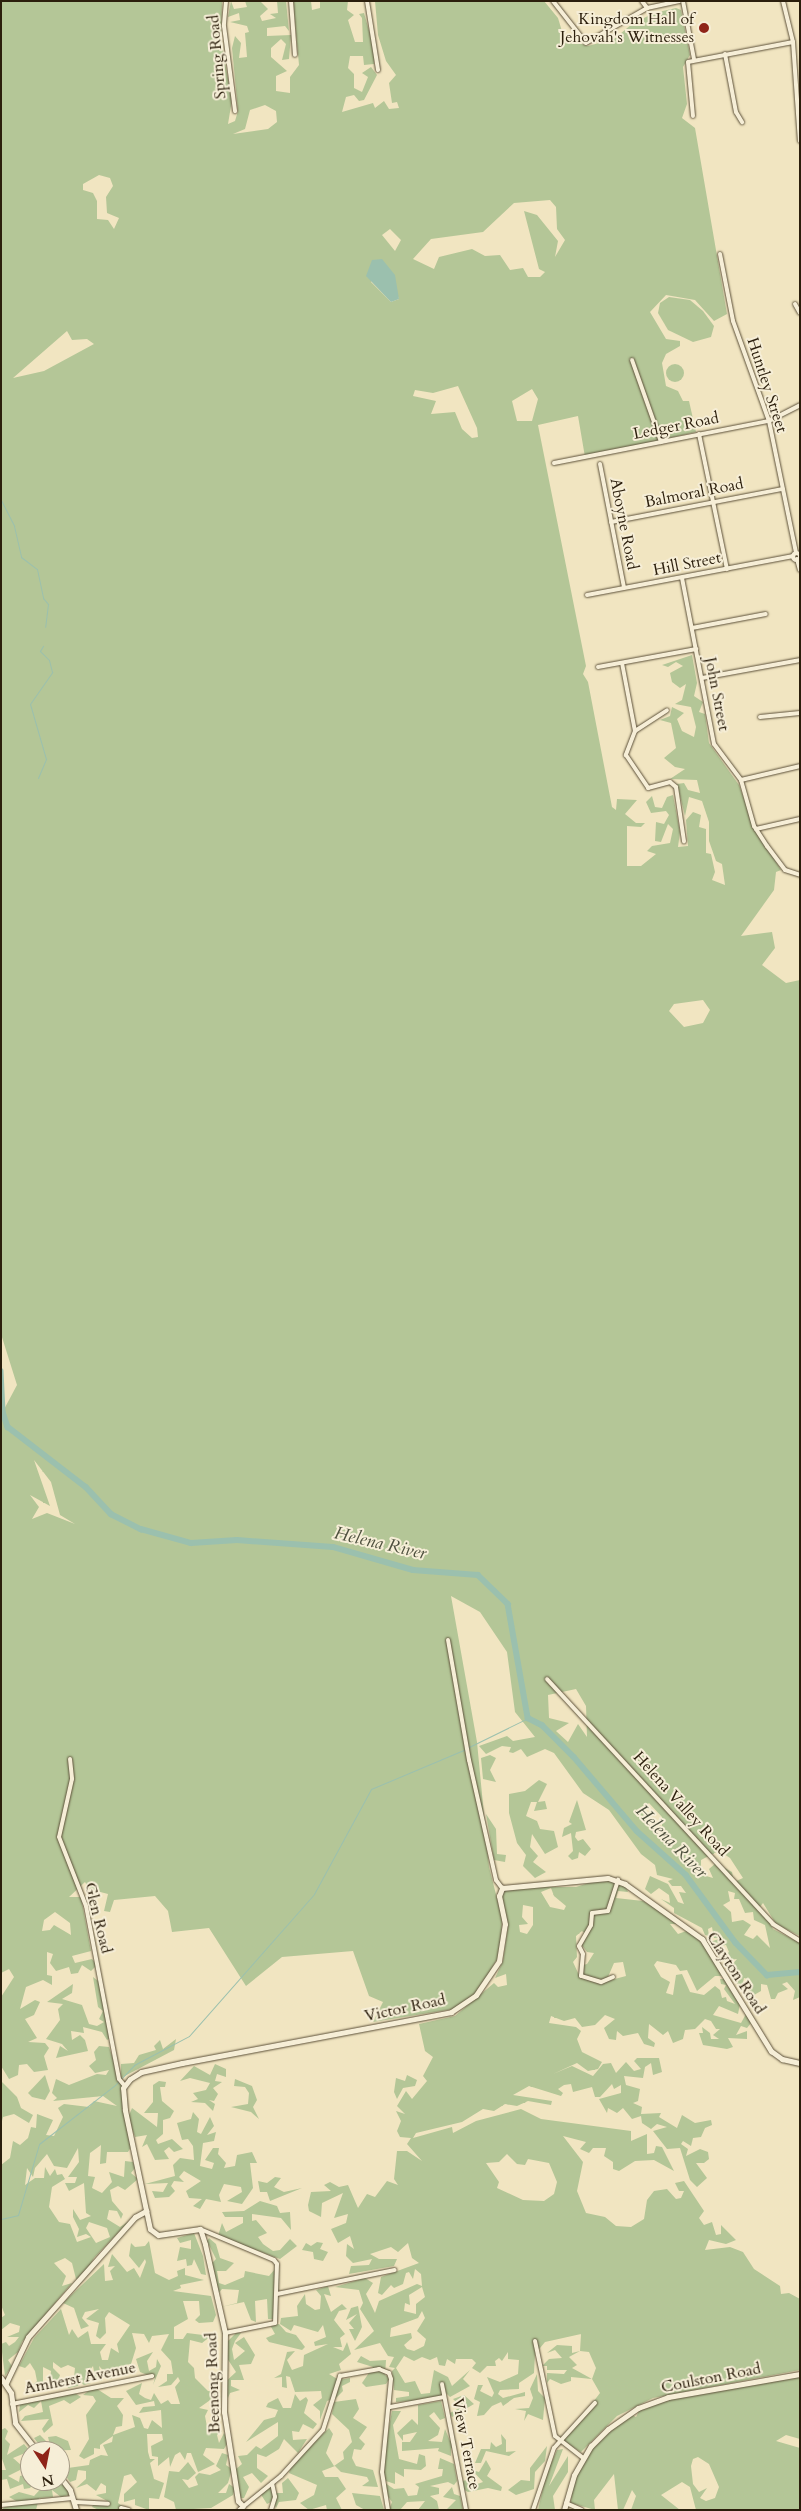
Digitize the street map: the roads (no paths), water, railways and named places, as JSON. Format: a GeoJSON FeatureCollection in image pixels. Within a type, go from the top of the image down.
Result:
{"type":"FeatureCollection","features":[{"type":"Feature","properties":{"kind":"street","name":"Spring Road"},"geometry":{"type":"LineString","coordinates":[[226,1],[224,26],[235,111]]}},
{"type":"Feature","properties":{"kind":"street"},"geometry":{"type":"LineString","coordinates":[[292,1],[295,55]]}},
{"type":"Feature","properties":{"kind":"street"},"geometry":{"type":"LineString","coordinates":[[368,1],[378,70]]}},
{"type":"Feature","properties":{"kind":"street"},"geometry":{"type":"LineString","coordinates":[[553,1],[586,43],[646,8],[681,1],[694,60]]}},
{"type":"Feature","properties":{"kind":"street"},"geometry":{"type":"LineString","coordinates":[[642,1],[646,8]]}},
{"type":"Feature","properties":{"kind":"street"},"geometry":{"type":"LineString","coordinates":[[783,1],[793,42],[800,141]]}},
{"type":"Feature","properties":{"kind":"street"},"geometry":{"type":"LineString","coordinates":[[694,116],[686,68],[694,60],[793,42]]}},
{"type":"Feature","properties":{"kind":"street"},"geometry":{"type":"LineString","coordinates":[[725,54],[736,112],[742,122]]}},
{"type":"Feature","properties":{"kind":"street","name":"Huntley Street"},"geometry":{"type":"LineString","coordinates":[[720,254],[733,321],[769,421],[800,570]]}},
{"type":"Feature","properties":{"kind":"street"},"geometry":{"type":"LineString","coordinates":[[795,304],[800,313]]}},
{"type":"Feature","properties":{"kind":"street"},"geometry":{"type":"LineString","coordinates":[[632,360],[661,442]]}},
{"type":"Feature","properties":{"kind":"street","name":"Ledger Road"},"geometry":{"type":"LineString","coordinates":[[554,463],[769,421],[800,405]]}},
{"type":"Feature","properties":{"kind":"street"},"geometry":{"type":"LineString","coordinates":[[699,434],[727,569]]}},
{"type":"Feature","properties":{"kind":"street","name":"Aboyne Road"},"geometry":{"type":"LineString","coordinates":[[600,464],[624,588]]}},
{"type":"Feature","properties":{"kind":"street","name":"Balmoral Road"},"geometry":{"type":"LineString","coordinates":[[611,522],[783,489]]}},
{"type":"Feature","properties":{"kind":"street","name":"Hill Street"},"geometry":{"type":"LineString","coordinates":[[586,595],[797,556]]}},
{"type":"Feature","properties":{"kind":"street","name":"John Street"},"geometry":{"type":"LineString","coordinates":[[682,578],[714,744],[741,780],[756,828],[783,868],[800,875]]}},
{"type":"Feature","properties":{"kind":"street"},"geometry":{"type":"LineString","coordinates":[[692,628],[766,614]]}},
{"type":"Feature","properties":{"kind":"street"},"geometry":{"type":"LineString","coordinates":[[598,667],[696,649]]}},
{"type":"Feature","properties":{"kind":"street"},"geometry":{"type":"LineString","coordinates":[[702,678],[800,660]]}},
{"type":"Feature","properties":{"kind":"street"},"geometry":{"type":"LineString","coordinates":[[622,663],[635,731],[626,755],[632,769],[648,788],[670,782],[676,787],[684,841]]}},
{"type":"Feature","properties":{"kind":"street"},"geometry":{"type":"LineString","coordinates":[[635,731],[667,710]]}},
{"type":"Feature","properties":{"kind":"street"},"geometry":{"type":"LineString","coordinates":[[760,717],[800,713]]}},
{"type":"Feature","properties":{"kind":"street"},"geometry":{"type":"LineString","coordinates":[[741,780],[800,766]]}},
{"type":"Feature","properties":{"kind":"street"},"geometry":{"type":"LineString","coordinates":[[756,828],[800,819]]}},
{"type":"Feature","properties":{"kind":"street","name":"Victor Road"},"geometry":{"type":"LineString","coordinates":[[122,2084],[141,2072],[438,2016],[458,2009],[487,1984],[499,1961],[505,1924],[499,1896],[502,1888],[496,1880],[469,1760],[448,1640]]}},
{"type":"Feature","properties":{"kind":"street","name":"Helena Valley Road"},"geometry":{"type":"LineString","coordinates":[[548,1679],[772,1924],[800,1941]]}},
{"type":"Feature","properties":{"kind":"street","name":"Glen Road"},"geometry":{"type":"LineString","coordinates":[[70,1759],[72,1778],[59,1837],[86,1906],[146,2213]]}},
{"type":"Feature","properties":{"kind":"street"},"geometry":{"type":"LineString","coordinates":[[502,1888],[618,1880],[608,1911],[592,1913],[591,1926],[579,1946],[583,1954],[581,1976],[600,1982],[612,1977]]}},
{"type":"Feature","properties":{"kind":"street","name":"Clayton Road"},"geometry":{"type":"LineString","coordinates":[[618,1880],[702,1939],[771,2051],[782,2059],[800,2063]]}},
{"type":"Feature","properties":{"kind":"street"},"geometry":{"type":"LineString","coordinates":[[6,2383],[28,2337],[132,2222],[146,2213],[150,2229],[158,2235],[200,2229],[274,2260],[279,2273],[275,2323],[225,2333]]}},
{"type":"Feature","properties":{"kind":"street","name":"Beenong Road"},"geometry":{"type":"LineString","coordinates":[[200,2229],[225,2333],[224,2412],[238,2501],[241,2508]]}},
{"type":"Feature","properties":{"kind":"street"},"geometry":{"type":"LineString","coordinates":[[277,2294],[395,2270]]}},
{"type":"Feature","properties":{"kind":"street"},"geometry":{"type":"LineString","coordinates":[[535,2340],[542,2384],[559,2440],[583,2458]]}},
{"type":"Feature","properties":{"kind":"street"},"geometry":{"type":"LineString","coordinates":[[241,2508],[272,2482],[323,2430],[340,2376],[384,2370],[391,2379],[390,2407],[382,2472],[388,2510]]}},
{"type":"Feature","properties":{"kind":"street","name":"Coulston Road"},"geometry":{"type":"LineString","coordinates":[[564,2510],[583,2458],[608,2429],[656,2400],[800,2374]]}},
{"type":"Feature","properties":{"kind":"street","name":"Amherst Avenue"},"geometry":{"type":"LineString","coordinates":[[12,2404],[152,2376]]}},
{"type":"Feature","properties":{"kind":"street"},"geometry":{"type":"LineString","coordinates":[[1,2378],[6,2383],[12,2404],[14,2423],[29,2441]]}},
{"type":"Feature","properties":{"kind":"street","name":"View Terrace"},"geometry":{"type":"LineString","coordinates":[[442,2384],[466,2510]]}},
{"type":"Feature","properties":{"kind":"street"},"geometry":{"type":"LineString","coordinates":[[390,2407],[444,2398]]}},
{"type":"Feature","properties":{"kind":"street"},"geometry":{"type":"LineString","coordinates":[[533,2510],[544,2470],[559,2440],[595,2403]]}},
{"type":"Feature","properties":{"kind":"street"},"geometry":{"type":"LineString","coordinates":[[271,2510],[275,2497],[272,2482]]}},
{"type":"Feature","properties":{"kind":"street"},"geometry":{"type":"LineString","coordinates":[[69,2491],[74,2500],[76,2510]]}},
{"type":"Feature","properties":{"kind":"street"},"geometry":{"type":"LineString","coordinates":[[1,2505],[74,2500],[108,2504]]}},
{"type":"Feature","properties":{"kind":"street"},"geometry":{"type":"LineString","coordinates":[[566,2503],[582,2510]]}},
{"type":"Feature","properties":{"kind":"street"},"geometry":{"type":"LineString","coordinates":[[121,2508],[129,2510]]}},
{"type":"Feature","properties":{"kind":"waterway"},"geometry":{"type":"LineString","coordinates":[[1,500],[14,526],[21,557],[37,569],[43,598],[48,604],[45,627]]}},
{"type":"Feature","properties":{"kind":"waterway"},"geometry":{"type":"LineString","coordinates":[[38,778],[46,759],[30,704],[52,672],[49,660],[40,651],[43,646]]}},
{"type":"Feature","properties":{"kind":"waterway","name":"Helena River"},"geometry":{"type":"LineString","coordinates":[[1,1371],[3,1412],[8,1427],[86,1487],[111,1514],[141,1529],[191,1543],[237,1540],[333,1547],[413,1570],[478,1575],[508,1604],[528,1718],[542,1725],[574,1757],[637,1831],[686,1875],[736,1943],[767,1975],[800,1972]]}},
{"type":"Feature","properties":{"kind":"waterway"},"geometry":{"type":"LineString","coordinates":[[469,1747],[528,1718]]}},
{"type":"Feature","properties":{"kind":"waterway"},"geometry":{"type":"LineString","coordinates":[[1,2219],[18,2215],[39,2144],[115,2085],[134,2065],[189,2036],[314,1894],[371,1789],[466,1749]]}},
{"type":"Feature","properties":{"kind":"place","name":"Kingdom Hall of Jehovah's Witnesses"},"geometry":{"type":"Point","coordinates":[704,28]}}]}
